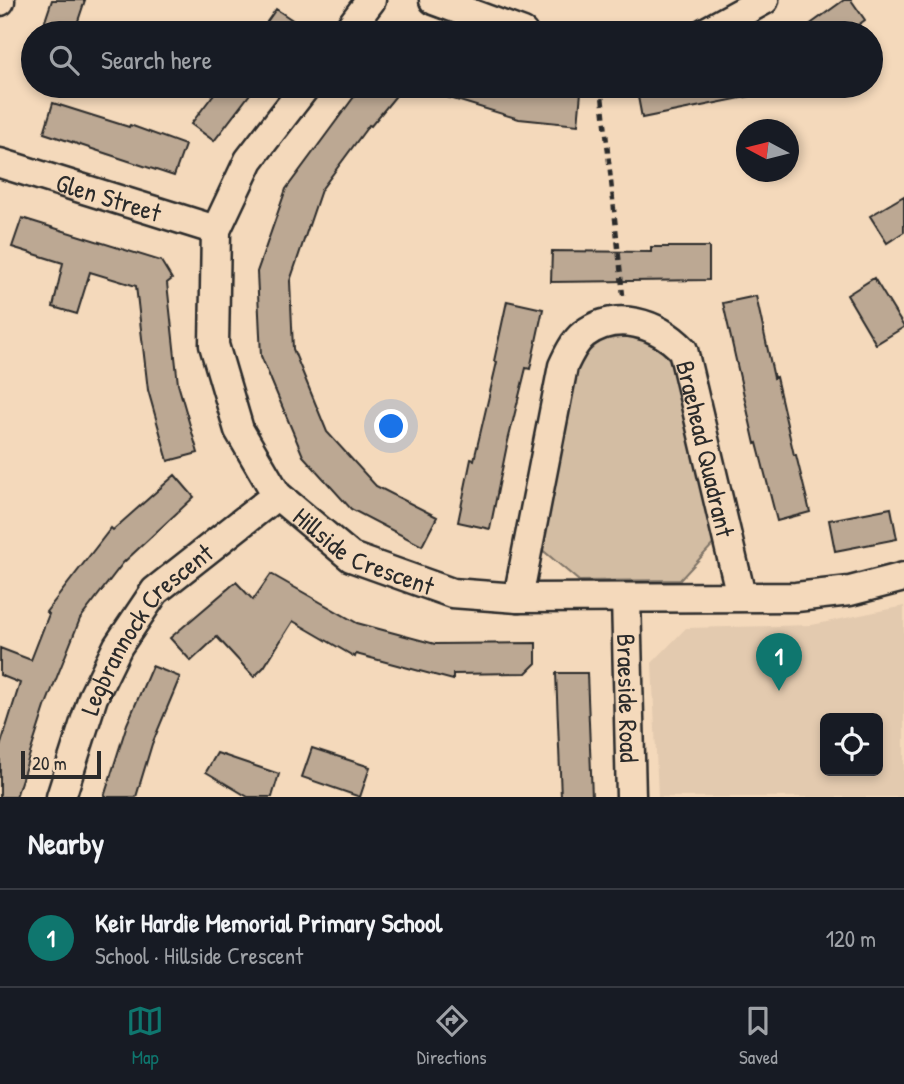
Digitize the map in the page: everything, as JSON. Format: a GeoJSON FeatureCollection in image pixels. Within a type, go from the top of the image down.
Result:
{"type":"FeatureCollection","features":[{"type":"Feature","properties":{"kind":"street"},"geometry":{"type":"LineString","coordinates":[[355,21],[371,0]]}},
{"type":"Feature","properties":{"kind":"street"},"geometry":{"type":"LineString","coordinates":[[433,0],[490,21]]}},
{"type":"Feature","properties":{"kind":"street"},"geometry":{"type":"LineString","coordinates":[[726,21],[764,0]]}},
{"type":"Feature","properties":{"kind":"street","name":"Hillside Crescent"},"geometry":{"type":"LineString","coordinates":[[297,98],[249,160],[216,230],[214,345],[239,430],[277,495],[351,557],[452,593],[518,598],[796,597],[850,591],[904,577]]}},
{"type":"Feature","properties":{"kind":"street","name":"Glen Street"},"geometry":{"type":"LineString","coordinates":[[0,163],[216,230]]}},
{"type":"Feature","properties":{"kind":"street"},"geometry":{"type":"LineString","coordinates":[[518,598],[563,366],[571,349],[583,335],[599,327],[626,321]]}},
{"type":"Feature","properties":{"kind":"street","name":"Braehead Quadrant"},"geometry":{"type":"LineString","coordinates":[[626,321],[653,326],[670,336],[683,350],[741,596]]}},
{"type":"Feature","properties":{"kind":"street","name":"Legbrannock Crescent"},"geometry":{"type":"LineString","coordinates":[[61,797],[93,697],[118,646],[155,591],[277,495]]}},
{"type":"Feature","properties":{"kind":"street","name":"Braeside Road"},"geometry":{"type":"LineString","coordinates":[[626,598],[631,797]]}},
{"type":"Feature","properties":{"kind":"path"},"geometry":{"type":"LineString","coordinates":[[602,98],[626,321]]}},
{"type":"Feature","properties":{"kind":"shaded area"},"geometry":{"type":"Polygon","coordinates":[[[636,336],[658,347],[674,365],[717,540],[680,580],[579,581],[539,547],[577,367],[595,345],[608,339],[636,336]]]}},
{"type":"Feature","properties":{"kind":"shaded area"},"geometry":{"type":"Polygon","coordinates":[[[904,606],[904,797],[658,797],[652,663],[686,628],[812,625],[904,606]]]}},
{"type":"Feature","properties":{"kind":"building"},"geometry":{"type":"Polygon","coordinates":[[[52,0],[85,0],[78,21],[45,21],[52,0]]]}},
{"type":"Feature","properties":{"kind":"building"},"geometry":{"type":"Polygon","coordinates":[[[844,0],[851,0],[865,20],[864,21],[815,21],[844,0]]]}},
{"type":"Feature","properties":{"kind":"building"},"geometry":{"type":"Polygon","coordinates":[[[276,9],[294,21],[268,21],[276,9]]]}},
{"type":"Feature","properties":{"kind":"building"},"geometry":{"type":"Polygon","coordinates":[[[211,98],[247,98],[214,141],[191,124],[211,98]]]}},
{"type":"Feature","properties":{"kind":"building"},"geometry":{"type":"Polygon","coordinates":[[[353,98],[394,98],[371,126],[369,125],[321,190],[290,281],[293,349],[327,432],[376,486],[437,517],[422,546],[351,509],[303,456],[261,356],[257,272],[286,189],[353,98]]]}},
{"type":"Feature","properties":{"kind":"building"},"geometry":{"type":"Polygon","coordinates":[[[450,98],[580,98],[578,125],[519,119],[450,98]]]}},
{"type":"Feature","properties":{"kind":"building"},"geometry":{"type":"Polygon","coordinates":[[[638,98],[741,98],[642,118],[638,98]]]}},
{"type":"Feature","properties":{"kind":"building"},"geometry":{"type":"Polygon","coordinates":[[[53,103],[129,127],[130,125],[185,145],[174,176],[44,133],[53,103]]]}},
{"type":"Feature","properties":{"kind":"building"},"geometry":{"type":"Polygon","coordinates":[[[904,196],[904,232],[887,243],[870,216],[904,196]]]}},
{"type":"Feature","properties":{"kind":"building"},"geometry":{"type":"Polygon","coordinates":[[[22,218],[161,261],[172,279],[167,283],[178,384],[198,453],[168,461],[148,390],[136,286],[90,272],[77,314],[53,307],[63,263],[12,247],[22,218]]]}},
{"type":"Feature","properties":{"kind":"building"},"geometry":{"type":"Polygon","coordinates":[[[651,247],[709,247],[709,280],[551,282],[552,251],[651,252],[651,247]]]}},
{"type":"Feature","properties":{"kind":"building"},"geometry":{"type":"Polygon","coordinates":[[[874,278],[904,327],[876,344],[847,295],[874,278]]]}},
{"type":"Feature","properties":{"kind":"building"},"geometry":{"type":"Polygon","coordinates":[[[756,296],[774,378],[776,377],[810,512],[777,521],[757,443],[755,444],[723,303],[756,296]]]}},
{"type":"Feature","properties":{"kind":"building"},"geometry":{"type":"Polygon","coordinates":[[[507,301],[543,309],[530,369],[526,368],[507,445],[490,529],[458,522],[471,459],[474,460],[497,362],[494,361],[507,301]]]}},
{"type":"Feature","properties":{"kind":"building"},"geometry":{"type":"Polygon","coordinates":[[[175,475],[194,497],[123,563],[80,619],[45,707],[16,797],[0,797],[0,747],[20,683],[0,675],[0,648],[31,660],[49,614],[46,612],[111,528],[113,530],[175,475]]]}},
{"type":"Feature","properties":{"kind":"building"},"geometry":{"type":"Polygon","coordinates":[[[891,508],[897,539],[835,551],[829,520],[891,508]]]}},
{"type":"Feature","properties":{"kind":"building"},"geometry":{"type":"Polygon","coordinates":[[[271,574],[357,623],[435,644],[536,643],[536,663],[526,673],[453,674],[453,680],[356,654],[355,657],[293,621],[264,667],[254,677],[217,637],[191,661],[170,638],[236,582],[253,600],[271,574]]]}},
{"type":"Feature","properties":{"kind":"building"},"geometry":{"type":"Polygon","coordinates":[[[152,666],[180,677],[152,744],[136,797],[104,797],[127,724],[152,666]]]}},
{"type":"Feature","properties":{"kind":"building"},"geometry":{"type":"Polygon","coordinates":[[[556,673],[587,673],[592,797],[561,797],[556,673]]]}},
{"type":"Feature","properties":{"kind":"building"},"geometry":{"type":"Polygon","coordinates":[[[312,748],[370,767],[360,797],[302,777],[312,748]]]}},
{"type":"Feature","properties":{"kind":"building"},"geometry":{"type":"Polygon","coordinates":[[[217,753],[279,774],[272,797],[248,797],[206,772],[217,753]]]}},
{"type":"Feature","properties":{"kind":"place","name":"Keir Hardie Memorial Primary School"},"geometry":{"type":"Point","coordinates":[779,691]}}]}
